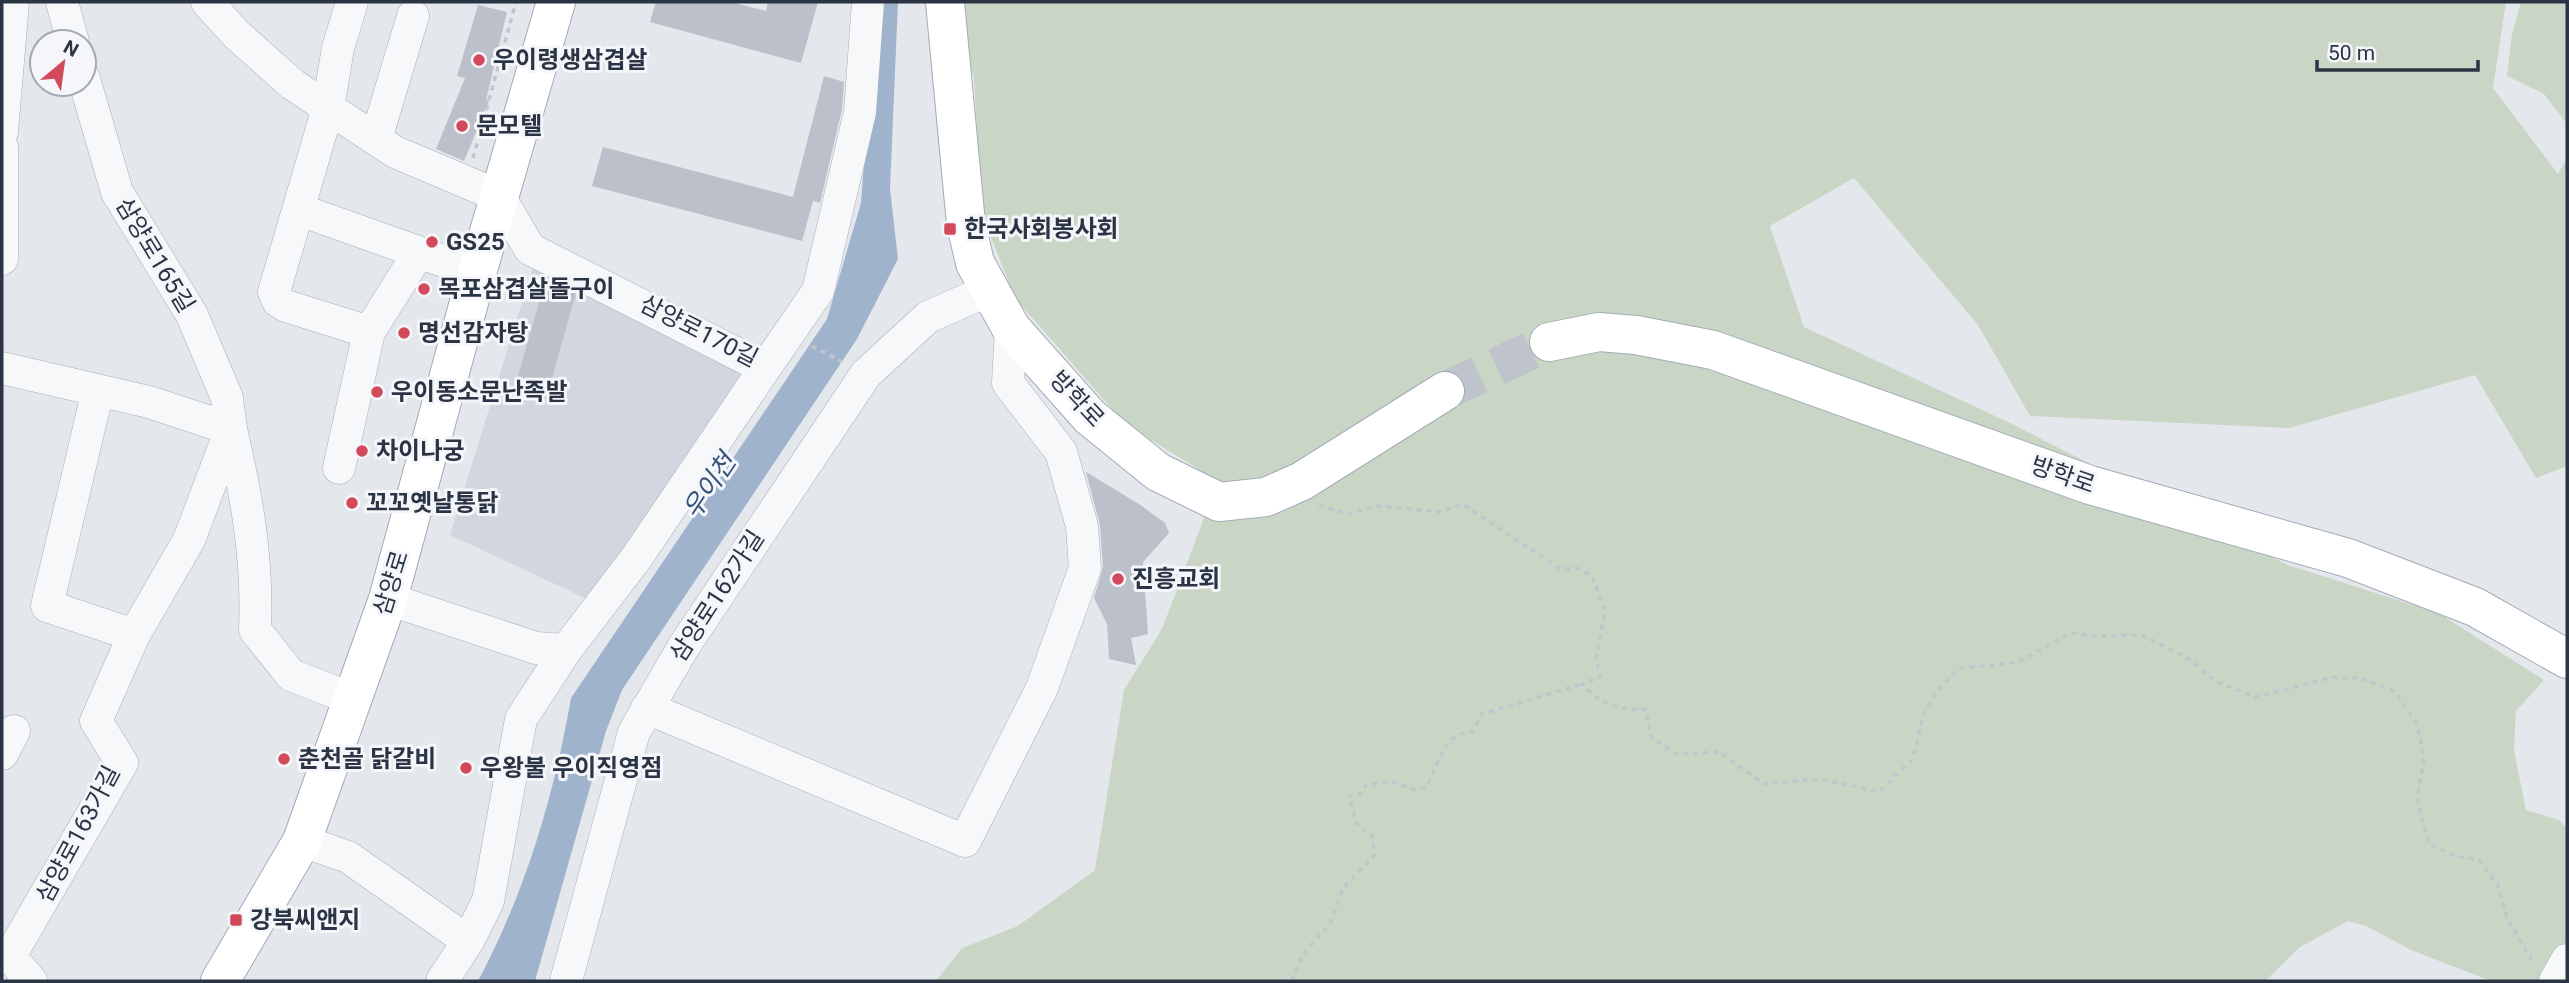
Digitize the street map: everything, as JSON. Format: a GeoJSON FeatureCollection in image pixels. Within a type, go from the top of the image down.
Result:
{"type":"FeatureCollection","features":[{"type":"Feature","properties":{"kind":"main road","name":"삼양로"},"geometry":{"type":"LineString","coordinates":[[220,981],[302,841],[388,599],[477,273],[482,189],[556,2]]}},
{"type":"Feature","properties":{"kind":"main road","name":"방학로"},"geometry":{"type":"LineString","coordinates":[[945,2],[966,224],[975,263],[1011,328],[1090,417],[1158,472],[1219,502],[1266,498],[1302,481],[1445,390]]}},
{"type":"Feature","properties":{"kind":"main road","name":"방학로"},"geometry":{"type":"LineString","coordinates":[[1549,342],[1599,332],[1636,335],[1713,351],[2090,485],[2348,558],[2475,607],[2567,659]]}},
{"type":"Feature","properties":{"kind":"street"},"geometry":{"type":"LineString","coordinates":[[2,132],[13,2]]}},
{"type":"Feature","properties":{"kind":"street"},"geometry":{"type":"LineString","coordinates":[[62,2],[69,28]]}},
{"type":"Feature","properties":{"kind":"street"},"geometry":{"type":"LineString","coordinates":[[207,2],[237,35],[292,84],[395,152],[482,189]]}},
{"type":"Feature","properties":{"kind":"street"},"geometry":{"type":"LineString","coordinates":[[352,2],[338,48],[328,108],[300,211],[275,286],[278,301],[286,306],[369,332]]}},
{"type":"Feature","properties":{"kind":"street","name":"삼양로170길"},"geometry":{"type":"LineString","coordinates":[[482,189],[530,249],[629,296],[765,368],[818,291],[860,112],[868,2]]}},
{"type":"Feature","properties":{"kind":"street"},"geometry":{"type":"LineString","coordinates":[[376,139],[413,16]]}},
{"type":"Feature","properties":{"kind":"street","name":"삼양로165길"},"geometry":{"type":"LineString","coordinates":[[90,98],[117,192],[192,315],[227,398],[257,576],[255,630],[291,675],[352,699]]}},
{"type":"Feature","properties":{"kind":"street"},"geometry":{"type":"LineString","coordinates":[[2,147],[2,259]]}},
{"type":"Feature","properties":{"kind":"street"},"geometry":{"type":"LineString","coordinates":[[300,211],[477,273]]}},
{"type":"Feature","properties":{"kind":"street"},"geometry":{"type":"LineString","coordinates":[[339,468],[369,332],[418,254]]}},
{"type":"Feature","properties":{"kind":"street","name":"삼양로162가길"},"geometry":{"type":"LineString","coordinates":[[566,981],[634,732],[647,708],[729,578],[866,374],[928,317],[989,290]]}},
{"type":"Feature","properties":{"kind":"street"},"geometry":{"type":"LineString","coordinates":[[647,708],[965,841],[1042,688],[1085,568],[1082,526],[1061,452],[1008,383],[1011,328]]}},
{"type":"Feature","properties":{"kind":"street"},"geometry":{"type":"LineString","coordinates":[[2,368],[149,402],[231,429]]}},
{"type":"Feature","properties":{"kind":"street"},"geometry":{"type":"LineString","coordinates":[[442,981],[468,941],[488,901],[521,719],[566,650],[637,557],[765,368]]}},
{"type":"Feature","properties":{"kind":"street"},"geometry":{"type":"LineString","coordinates":[[98,390],[47,606],[134,635]]}},
{"type":"Feature","properties":{"kind":"street","name":"삼양로163가길"},"geometry":{"type":"LineString","coordinates":[[6,957],[122,763],[96,720],[134,635],[189,540],[231,429]]}},
{"type":"Feature","properties":{"kind":"street"},"geometry":{"type":"LineString","coordinates":[[388,599],[536,648],[566,650]]}},
{"type":"Feature","properties":{"kind":"street"},"geometry":{"type":"LineString","coordinates":[[302,841],[348,858],[468,941]]}},
{"type":"Feature","properties":{"kind":"street"},"geometry":{"type":"LineString","coordinates":[[6,957],[31,981]]}},
{"type":"Feature","properties":{"kind":"path"},"geometry":{"type":"LineString","coordinates":[[482,189],[516,2]]}},
{"type":"Feature","properties":{"kind":"path"},"geometry":{"type":"LineString","coordinates":[[789,332],[866,374]]}},
{"type":"Feature","properties":{"kind":"path"},"geometry":{"type":"LineString","coordinates":[[1292,981],[1303,954],[1330,924],[1343,888],[1374,856],[1373,837],[1357,824],[1349,796],[1359,795],[1366,785],[1391,781],[1416,790],[1426,788],[1442,759],[1447,742],[1458,732],[1473,731],[1482,714],[1600,677],[1595,659],[1605,611],[1592,576],[1576,568],[1561,569],[1462,505],[1441,512],[1375,506],[1349,514],[1314,504]]}},
{"type":"Feature","properties":{"kind":"path"},"geometry":{"type":"LineString","coordinates":[[1582,684],[1596,699],[1618,709],[1646,709],[1651,737],[1676,754],[1720,752],[1764,784],[1820,779],[1879,792],[1913,759],[1923,716],[1936,693],[1958,669],[2018,662],[2071,632],[2099,636],[2142,635],[2189,659],[2216,682],[2256,697],[2333,677],[2361,678],[2395,692],[2417,724],[2424,757],[2417,800],[2429,844],[2455,856],[2479,860],[2498,885],[2507,918],[2536,967],[2550,961],[2562,969]]}},
{"type":"Feature","properties":{"kind":"shaded area"},"geometry":{"type":"Polygon","coordinates":[[[535,261],[747,369],[589,600],[450,535],[535,261]]]}},
{"type":"Feature","properties":{"kind":"green space"},"geometry":{"type":"Polygon","coordinates":[[[953,2],[2506,2],[2493,88],[2558,174],[2567,158],[2567,466],[2536,478],[2475,375],[2289,428],[2030,416],[1978,325],[1854,178],[1770,226],[1804,327],[2010,423],[2288,565],[2438,613],[2544,680],[2516,711],[2514,750],[2526,810],[2559,820],[2567,828],[2567,981],[2491,981],[2411,950],[2366,926],[2348,921],[2300,947],[2265,981],[936,981],[962,948],[1018,926],[1095,870],[1124,690],[1162,629],[1218,481],[1125,424],[1015,298],[982,214],[974,77],[954,16],[953,2]]]}},
{"type":"Feature","properties":{"kind":"green space"},"geometry":{"type":"Polygon","coordinates":[[[2521,2],[2567,2],[2567,124],[2544,94],[2507,76],[2512,34],[2521,2]]]}},
{"type":"Feature","properties":{"kind":"water","name":"우이천"},"geometry":{"type":"Polygon","coordinates":[[[876,2],[898,2],[890,189],[898,259],[857,339],[622,690],[606,731],[535,981],[478,981],[510,913],[536,843],[556,771],[571,698],[827,319],[861,203],[876,2]]]}},
{"type":"Feature","properties":{"kind":"building"},"geometry":{"type":"Polygon","coordinates":[[[656,2],[731,2],[766,11],[768,2],[818,2],[801,63],[650,22],[656,2]]]}},
{"type":"Feature","properties":{"kind":"building"},"geometry":{"type":"Polygon","coordinates":[[[478,5],[507,12],[486,100],[489,101],[464,161],[436,149],[465,78],[457,76],[478,5]]]}},
{"type":"Feature","properties":{"kind":"building"},"geometry":{"type":"Polygon","coordinates":[[[824,76],[844,82],[842,109],[820,203],[813,201],[802,241],[592,186],[603,147],[793,197],[824,76]]]}},
{"type":"Feature","properties":{"kind":"building"},"geometry":{"type":"Polygon","coordinates":[[[546,278],[576,293],[546,399],[514,390],[546,278]]]}},
{"type":"Feature","properties":{"kind":"building","name":"진흥교회"},"geometry":{"type":"Polygon","coordinates":[[[1086,472],[1165,523],[1169,533],[1143,562],[1148,634],[1131,638],[1136,665],[1109,659],[1107,624],[1094,598],[1103,567],[1100,525],[1086,472]]]}},
{"type":"Feature","properties":{"kind":"tunnel"},"geometry":{"type":"LineString","coordinates":[[1445,391],[1549,342]]}},
{"type":"Feature","properties":{"kind":"place","name":"우이령생삼겹살"},"geometry":{"type":"Point","coordinates":[479,60]}},
{"type":"Feature","properties":{"kind":"place","name":"문모텔"},"geometry":{"type":"Point","coordinates":[462,126]}},
{"type":"Feature","properties":{"kind":"place","name":"한국사회봉사회"},"geometry":{"type":"Point","coordinates":[950,229]}},
{"type":"Feature","properties":{"kind":"place","name":"GS25"},"geometry":{"type":"Point","coordinates":[432,242]}},
{"type":"Feature","properties":{"kind":"place","name":"목포삼겹살돌구이"},"geometry":{"type":"Point","coordinates":[424,289]}},
{"type":"Feature","properties":{"kind":"place","name":"명선감자탕"},"geometry":{"type":"Point","coordinates":[404,333]}},
{"type":"Feature","properties":{"kind":"place","name":"우이동소문난족발"},"geometry":{"type":"Point","coordinates":[377,392]}},
{"type":"Feature","properties":{"kind":"place","name":"차이나궁"},"geometry":{"type":"Point","coordinates":[362,451]}},
{"type":"Feature","properties":{"kind":"place","name":"꼬꼬옛날통닭"},"geometry":{"type":"Point","coordinates":[352,503]}},
{"type":"Feature","properties":{"kind":"place","name":"진흥교회"},"geometry":{"type":"Point","coordinates":[1118,579]}},
{"type":"Feature","properties":{"kind":"place","name":"춘천골 닭갈비"},"geometry":{"type":"Point","coordinates":[284,759]}},
{"type":"Feature","properties":{"kind":"place","name":"우왕불 우이직영점"},"geometry":{"type":"Point","coordinates":[466,768]}},
{"type":"Feature","properties":{"kind":"place","name":"강북씨앤지"},"geometry":{"type":"Point","coordinates":[236,920]}}]}
